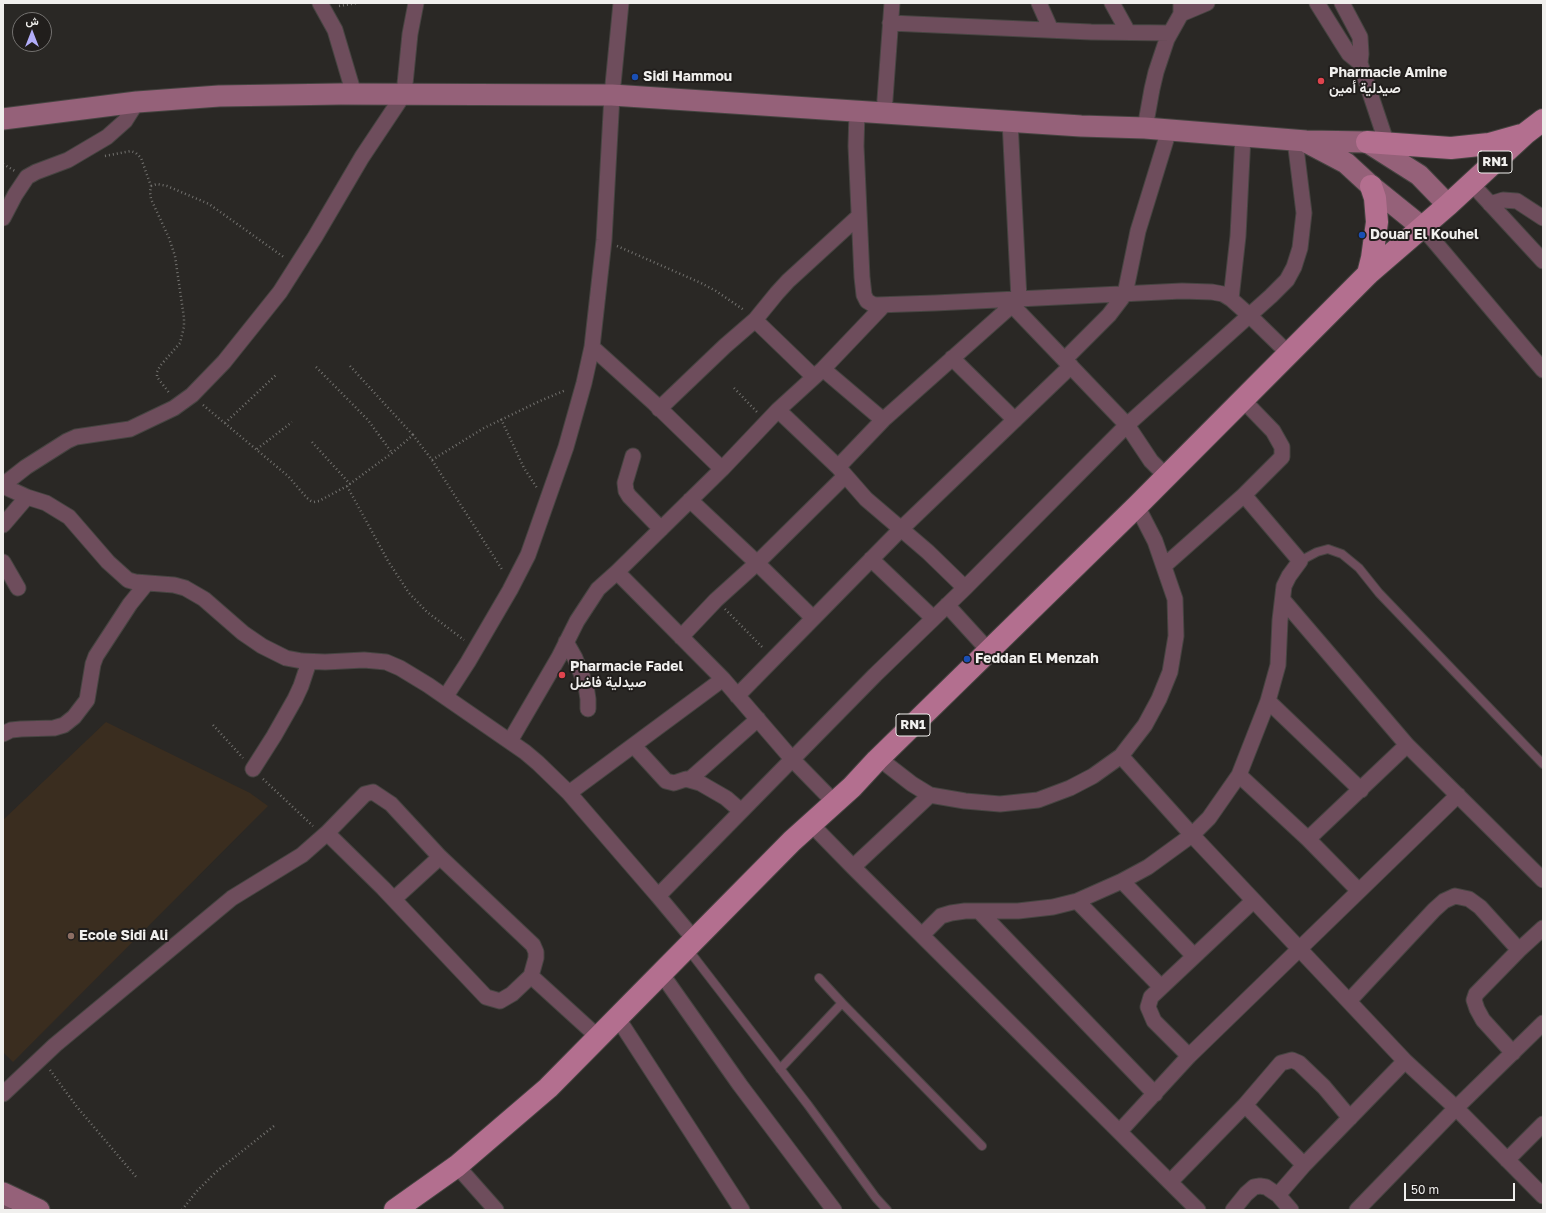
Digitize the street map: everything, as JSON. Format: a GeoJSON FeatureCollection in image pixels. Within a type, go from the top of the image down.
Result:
{"type":"FeatureCollection","features":[{"type":"Feature","properties":{"kind":"main road"},"geometry":{"type":"LineString","coordinates":[[3,119],[138,102],[219,96],[354,94],[612,95],[884,114],[1081,126],[1145,128],[1300,141],[1377,143],[1451,148],[1489,144],[1526,134]]}},
{"type":"Feature","properties":{"kind":"main road","name":"RN1"},"geometry":{"type":"LineString","coordinates":[[395,1210],[457,1166],[548,1088],[691,943],[811,824],[852,787],[877,760],[1137,506],[1368,274],[1423,228],[1471,183],[1543,120]]}},
{"type":"Feature","properties":{"kind":"main road"},"geometry":{"type":"LineString","coordinates":[[1300,141],[1346,163],[1371,186],[1423,228]]}},
{"type":"Feature","properties":{"kind":"main road"},"geometry":{"type":"LineString","coordinates":[[1377,143],[1419,175],[1448,205]]}},
{"type":"Feature","properties":{"kind":"main road"},"geometry":{"type":"LineString","coordinates":[[1368,274],[1372,258],[1377,222],[1375,198],[1371,186]]}},
{"type":"Feature","properties":{"kind":"main road"},"geometry":{"type":"LineString","coordinates":[[3,1199],[39,1210]]}},
{"type":"Feature","properties":{"kind":"street"},"geometry":{"type":"LineString","coordinates":[[416,3],[410,34],[404,94],[362,157],[280,292],[244,339],[192,395],[179,405],[160,416],[130,429],[76,437],[67,441],[26,467],[3,485],[27,497],[46,503],[69,518],[123,576],[135,582],[174,585],[185,588],[204,600],[243,633],[262,646],[286,658],[309,662],[376,660],[386,662],[400,668],[446,696],[538,763],[569,793],[658,896],[691,943]]}},
{"type":"Feature","properties":{"kind":"street"},"geometry":{"type":"LineString","coordinates":[[446,696],[477,646],[528,555],[566,447],[584,383],[592,347],[604,240],[612,95],[621,3]]}},
{"type":"Feature","properties":{"kind":"street"},"geometry":{"type":"LineString","coordinates":[[884,114],[892,3]]}},
{"type":"Feature","properties":{"kind":"street"},"geometry":{"type":"LineString","coordinates":[[1039,3],[1051,30]]}},
{"type":"Feature","properties":{"kind":"street"},"geometry":{"type":"LineString","coordinates":[[1112,3],[1128,32]]}},
{"type":"Feature","properties":{"kind":"street"},"geometry":{"type":"LineString","coordinates":[[1145,128],[1152,89],[1162,55],[1181,9],[1207,3]]}},
{"type":"Feature","properties":{"kind":"street"},"geometry":{"type":"LineString","coordinates":[[1317,3],[1349,54],[1360,63]]}},
{"type":"Feature","properties":{"kind":"street"},"geometry":{"type":"LineString","coordinates":[[1342,3],[1360,37],[1360,63],[1377,143]]}},
{"type":"Feature","properties":{"kind":"street"},"geometry":{"type":"LineString","coordinates":[[323,6],[334,30],[354,94]]}},
{"type":"Feature","properties":{"kind":"street"},"geometry":{"type":"LineString","coordinates":[[890,23],[1051,30],[1170,33]]}},
{"type":"Feature","properties":{"kind":"street"},"geometry":{"type":"LineString","coordinates":[[3,218],[15,195],[27,177],[68,160],[107,137],[125,121],[138,102]]}},
{"type":"Feature","properties":{"kind":"street"},"geometry":{"type":"LineString","coordinates":[[857,112],[856,146],[864,295],[867,301],[872,304],[1016,302],[1182,290],[1202,291],[1218,293],[1231,299],[1289,354]]}},
{"type":"Feature","properties":{"kind":"street"},"geometry":{"type":"LineString","coordinates":[[1010,121],[1016,302],[1068,363],[1127,425],[1151,461],[1166,476]]}},
{"type":"Feature","properties":{"kind":"street"},"geometry":{"type":"LineString","coordinates":[[737,696],[901,529],[1015,420],[1068,363],[1109,315],[1125,294],[1138,231],[1169,130]]}},
{"type":"Feature","properties":{"kind":"street"},"geometry":{"type":"LineString","coordinates":[[1231,299],[1238,236],[1243,136]]}},
{"type":"Feature","properties":{"kind":"street"},"geometry":{"type":"LineString","coordinates":[[658,896],[875,674],[965,588],[1127,425],[1287,280],[1294,267],[1300,248],[1304,214],[1300,141]]}},
{"type":"Feature","properties":{"kind":"street"},"geometry":{"type":"LineString","coordinates":[[1471,183],[1543,261]]}},
{"type":"Feature","properties":{"kind":"street"},"geometry":{"type":"LineString","coordinates":[[1490,204],[1504,200],[1517,201],[1543,218]]}},
{"type":"Feature","properties":{"kind":"street"},"geometry":{"type":"LineString","coordinates":[[659,409],[725,346],[755,320],[777,292],[788,281],[859,216]]}},
{"type":"Feature","properties":{"kind":"street"},"geometry":{"type":"LineString","coordinates":[[1423,228],[1543,370]]}},
{"type":"Feature","properties":{"kind":"street"},"geometry":{"type":"LineString","coordinates":[[681,637],[716,600],[757,563],[842,472],[882,420],[1016,302]]}},
{"type":"Feature","properties":{"kind":"street"},"geometry":{"type":"LineString","coordinates":[[510,742],[577,621],[598,589],[722,469],[778,410],[819,373],[884,305]]}},
{"type":"Feature","properties":{"kind":"street"},"geometry":{"type":"LineString","coordinates":[[755,320],[819,373],[882,420]]}},
{"type":"Feature","properties":{"kind":"street"},"geometry":{"type":"LineString","coordinates":[[592,347],[722,469]]}},
{"type":"Feature","properties":{"kind":"street"},"geometry":{"type":"LineString","coordinates":[[952,358],[1015,420]]}},
{"type":"Feature","properties":{"kind":"street"},"geometry":{"type":"LineString","coordinates":[[1164,566],[1244,495],[1282,457],[1282,447],[1273,431],[1243,400]]}},
{"type":"Feature","properties":{"kind":"street"},"geometry":{"type":"LineString","coordinates":[[778,410],[842,472],[866,500],[901,529],[965,588]]}},
{"type":"Feature","properties":{"kind":"street"},"geometry":{"type":"LineString","coordinates":[[633,456],[625,483],[626,491],[661,529]]}},
{"type":"Feature","properties":{"kind":"street"},"geometry":{"type":"LineString","coordinates":[[922,935],[941,916],[951,913],[1053,907],[1077,901],[1122,881],[1148,867],[1192,835],[1209,818],[1239,775],[1268,701],[1278,665],[1280,620],[1284,586],[1300,561],[1244,495]]}},
{"type":"Feature","properties":{"kind":"street"},"geometry":{"type":"LineString","coordinates":[[3,525],[27,497]]}},
{"type":"Feature","properties":{"kind":"street"},"geometry":{"type":"LineString","coordinates":[[690,500],[813,618]]}},
{"type":"Feature","properties":{"kind":"street"},"geometry":{"type":"LineString","coordinates":[[877,760],[881,760],[912,784],[930,795],[965,801],[1000,804],[1038,800],[1070,788],[1093,776],[1121,756],[1145,725],[1159,700],[1170,672],[1176,636],[1175,599],[1155,541],[1137,506]]}},
{"type":"Feature","properties":{"kind":"street"},"geometry":{"type":"LineString","coordinates":[[871,559],[933,618]]}},
{"type":"Feature","properties":{"kind":"street"},"geometry":{"type":"LineString","coordinates":[[3,562],[18,588]]}},
{"type":"Feature","properties":{"kind":"street"},"geometry":{"type":"LineString","coordinates":[[617,572],[723,680],[792,759],[835,803]]}},
{"type":"Feature","properties":{"kind":"street"},"geometry":{"type":"LineString","coordinates":[[3,734],[11,730],[54,728],[64,725],[74,716],[88,700],[93,664],[96,656],[130,604],[147,583]]}},
{"type":"Feature","properties":{"kind":"street"},"geometry":{"type":"LineString","coordinates":[[1283,600],[1407,745],[1543,880]]}},
{"type":"Feature","properties":{"kind":"street"},"geometry":{"type":"LineString","coordinates":[[947,605],[989,651]]}},
{"type":"Feature","properties":{"kind":"street"},"geometry":{"type":"LineString","coordinates":[[566,642],[575,658],[586,686],[588,709]]}},
{"type":"Feature","properties":{"kind":"street"},"geometry":{"type":"LineString","coordinates":[[253,769],[295,699],[309,662]]}},
{"type":"Feature","properties":{"kind":"street"},"geometry":{"type":"LineString","coordinates":[[569,793],[723,680]]}},
{"type":"Feature","properties":{"kind":"street"},"geometry":{"type":"LineString","coordinates":[[1268,701],[1361,790]]}},
{"type":"Feature","properties":{"kind":"street"},"geometry":{"type":"LineString","coordinates":[[689,780],[758,720]]}},
{"type":"Feature","properties":{"kind":"street"},"geometry":{"type":"LineString","coordinates":[[1308,839],[1407,745]]}},
{"type":"Feature","properties":{"kind":"street"},"geometry":{"type":"LineString","coordinates":[[634,746],[666,781],[674,783],[686,779],[700,783],[733,804],[741,811]]}},
{"type":"Feature","properties":{"kind":"street"},"geometry":{"type":"LineString","coordinates":[[1121,756],[1192,835],[1405,1061],[1456,1108],[1543,1196]]}},
{"type":"Feature","properties":{"kind":"street"},"geometry":{"type":"LineString","coordinates":[[1239,775],[1308,839],[1359,891]]}},
{"type":"Feature","properties":{"kind":"street"},"geometry":{"type":"LineString","coordinates":[[3,1094],[41,1058],[232,898],[302,855],[326,834],[362,796],[373,792],[391,804],[440,857],[533,945],[536,952],[536,958],[531,976],[512,994],[500,1000],[486,997],[394,899],[326,834]]}},
{"type":"Feature","properties":{"kind":"street"},"geometry":{"type":"LineString","coordinates":[[853,867],[930,795]]}},
{"type":"Feature","properties":{"kind":"street"},"geometry":{"type":"LineString","coordinates":[[1120,1131],[1190,1056],[1458,795]]}},
{"type":"Feature","properties":{"kind":"street"},"geometry":{"type":"LineString","coordinates":[[811,824],[1198,1210]]}},
{"type":"Feature","properties":{"kind":"street"},"geometry":{"type":"LineString","coordinates":[[394,899],[440,857]]}},
{"type":"Feature","properties":{"kind":"street"},"geometry":{"type":"LineString","coordinates":[[1122,881],[1194,956]]}},
{"type":"Feature","properties":{"kind":"street"},"geometry":{"type":"LineString","coordinates":[[1349,1001],[1434,910],[1444,901],[1455,896],[1469,899],[1480,907],[1519,950]]}},
{"type":"Feature","properties":{"kind":"street"},"geometry":{"type":"LineString","coordinates":[[1190,1056],[1154,1021],[1148,1007],[1151,997],[1253,900]]}},
{"type":"Feature","properties":{"kind":"street"},"geometry":{"type":"LineString","coordinates":[[1077,901],[1161,987]]}},
{"type":"Feature","properties":{"kind":"street"},"geometry":{"type":"LineString","coordinates":[[979,911],[1155,1094]]}},
{"type":"Feature","properties":{"kind":"street"},"geometry":{"type":"LineString","coordinates":[[1513,1053],[1483,1020],[1476,1009],[1474,1000],[1476,994],[1543,928]]}},
{"type":"Feature","properties":{"kind":"street"},"geometry":{"type":"LineString","coordinates":[[661,973],[740,1084],[834,1210]]}},
{"type":"Feature","properties":{"kind":"street"},"geometry":{"type":"LineString","coordinates":[[531,976],[598,1037]]}},
{"type":"Feature","properties":{"kind":"street"},"geometry":{"type":"LineString","coordinates":[[617,1017],[742,1210]]}},
{"type":"Feature","properties":{"kind":"street"},"geometry":{"type":"LineString","coordinates":[[1357,1210],[1456,1108],[1543,1023]]}},
{"type":"Feature","properties":{"kind":"street"},"geometry":{"type":"LineString","coordinates":[[1170,1182],[1245,1105],[1281,1063],[1292,1060],[1299,1063],[1324,1087],[1350,1118]]}},
{"type":"Feature","properties":{"kind":"street"},"geometry":{"type":"LineString","coordinates":[[1278,1195],[1304,1165],[1405,1061]]}},
{"type":"Feature","properties":{"kind":"street"},"geometry":{"type":"LineString","coordinates":[[1245,1105],[1304,1165]]}},
{"type":"Feature","properties":{"kind":"street"},"geometry":{"type":"LineString","coordinates":[[1507,1160],[1543,1124]]}},
{"type":"Feature","properties":{"kind":"street"},"geometry":{"type":"LineString","coordinates":[[457,1166],[496,1210]]}},
{"type":"Feature","properties":{"kind":"street"},"geometry":{"type":"LineString","coordinates":[[1233,1210],[1246,1194],[1254,1187],[1260,1186],[1266,1187],[1278,1195],[1291,1210]]}},
{"type":"Feature","properties":{"kind":"lane"},"geometry":{"type":"LineString","coordinates":[[1300,561],[1317,552],[1328,549],[1342,554],[1359,568],[1385,598],[1543,764]]}},
{"type":"Feature","properties":{"kind":"lane"},"geometry":{"type":"LineString","coordinates":[[691,943],[780,1069],[876,1198],[887,1210]]}},
{"type":"Feature","properties":{"kind":"lane"},"geometry":{"type":"LineString","coordinates":[[819,978],[982,1146]]}},
{"type":"Feature","properties":{"kind":"lane"},"geometry":{"type":"LineString","coordinates":[[780,1069],[842,1002]]}},
{"type":"Feature","properties":{"kind":"path"},"geometry":{"type":"LineString","coordinates":[[323,6],[358,3]]}},
{"type":"Feature","properties":{"kind":"path"},"geometry":{"type":"LineString","coordinates":[[101,157],[131,151],[136,153],[141,158],[151,186],[150,199],[169,238],[175,256],[184,327],[180,343],[160,366],[157,372],[157,377],[179,405]]}},
{"type":"Feature","properties":{"kind":"path"},"geometry":{"type":"LineString","coordinates":[[151,186],[157,184],[166,186],[209,204],[296,267]]}},
{"type":"Feature","properties":{"kind":"path"},"geometry":{"type":"LineString","coordinates":[[604,240],[716,290],[755,320]]}},
{"type":"Feature","properties":{"kind":"path"},"geometry":{"type":"LineString","coordinates":[[350,366],[413,436],[432,460],[512,585]]}},
{"type":"Feature","properties":{"kind":"path"},"geometry":{"type":"LineString","coordinates":[[316,367],[368,420],[392,453]]}},
{"type":"Feature","properties":{"kind":"path"},"geometry":{"type":"LineString","coordinates":[[225,423],[277,374]]}},
{"type":"Feature","properties":{"kind":"path"},"geometry":{"type":"LineString","coordinates":[[432,460],[501,419],[584,383]]}},
{"type":"Feature","properties":{"kind":"path"},"geometry":{"type":"LineString","coordinates":[[734,388],[767,422]]}},
{"type":"Feature","properties":{"kind":"path"},"geometry":{"type":"LineString","coordinates":[[192,395],[288,476],[311,501],[319,501],[348,485],[413,436]]}},
{"type":"Feature","properties":{"kind":"path"},"geometry":{"type":"LineString","coordinates":[[501,419],[524,468],[547,502]]}},
{"type":"Feature","properties":{"kind":"path"},"geometry":{"type":"LineString","coordinates":[[256,449],[292,422]]}},
{"type":"Feature","properties":{"kind":"path"},"geometry":{"type":"LineString","coordinates":[[312,442],[348,485],[380,548],[409,593],[427,612],[441,623],[468,642],[477,646]]}},
{"type":"Feature","properties":{"kind":"path"},"geometry":{"type":"LineString","coordinates":[[716,600],[773,659]]}},
{"type":"Feature","properties":{"kind":"path"},"geometry":{"type":"LineString","coordinates":[[213,725],[253,769],[326,834]]}},
{"type":"Feature","properties":{"kind":"path"},"geometry":{"type":"LineString","coordinates":[[41,1058],[77,1107],[138,1178]]}},
{"type":"Feature","properties":{"kind":"path"},"geometry":{"type":"LineString","coordinates":[[182,1210],[196,1192],[216,1172],[274,1126]]}},
{"type":"Feature","properties":{"kind":"shaded area","name":"Ecole Sidi Ali"},"geometry":{"type":"Polygon","coordinates":[[[106,722],[250,793],[268,806],[13,1062],[3,1052],[3,820],[106,722]]]}},
{"type":"Feature","properties":{"kind":"place","name":"Sidi Hammou"},"geometry":{"type":"Point","coordinates":[635,77]}},
{"type":"Feature","properties":{"kind":"place","name":"Pharmacie Amine صيدلية أمين"},"geometry":{"type":"Point","coordinates":[1321,81]}},
{"type":"Feature","properties":{"kind":"place","name":"Douar El Kouhel"},"geometry":{"type":"Point","coordinates":[1362,235]}},
{"type":"Feature","properties":{"kind":"place","name":"Feddan El Menzah"},"geometry":{"type":"Point","coordinates":[967,659]}},
{"type":"Feature","properties":{"kind":"place","name":"Pharmacie Fadel صيدلية فاضل"},"geometry":{"type":"Point","coordinates":[562,675]}},
{"type":"Feature","properties":{"kind":"place","name":"Ecole Sidi Ali"},"geometry":{"type":"Point","coordinates":[71,936]}}]}
